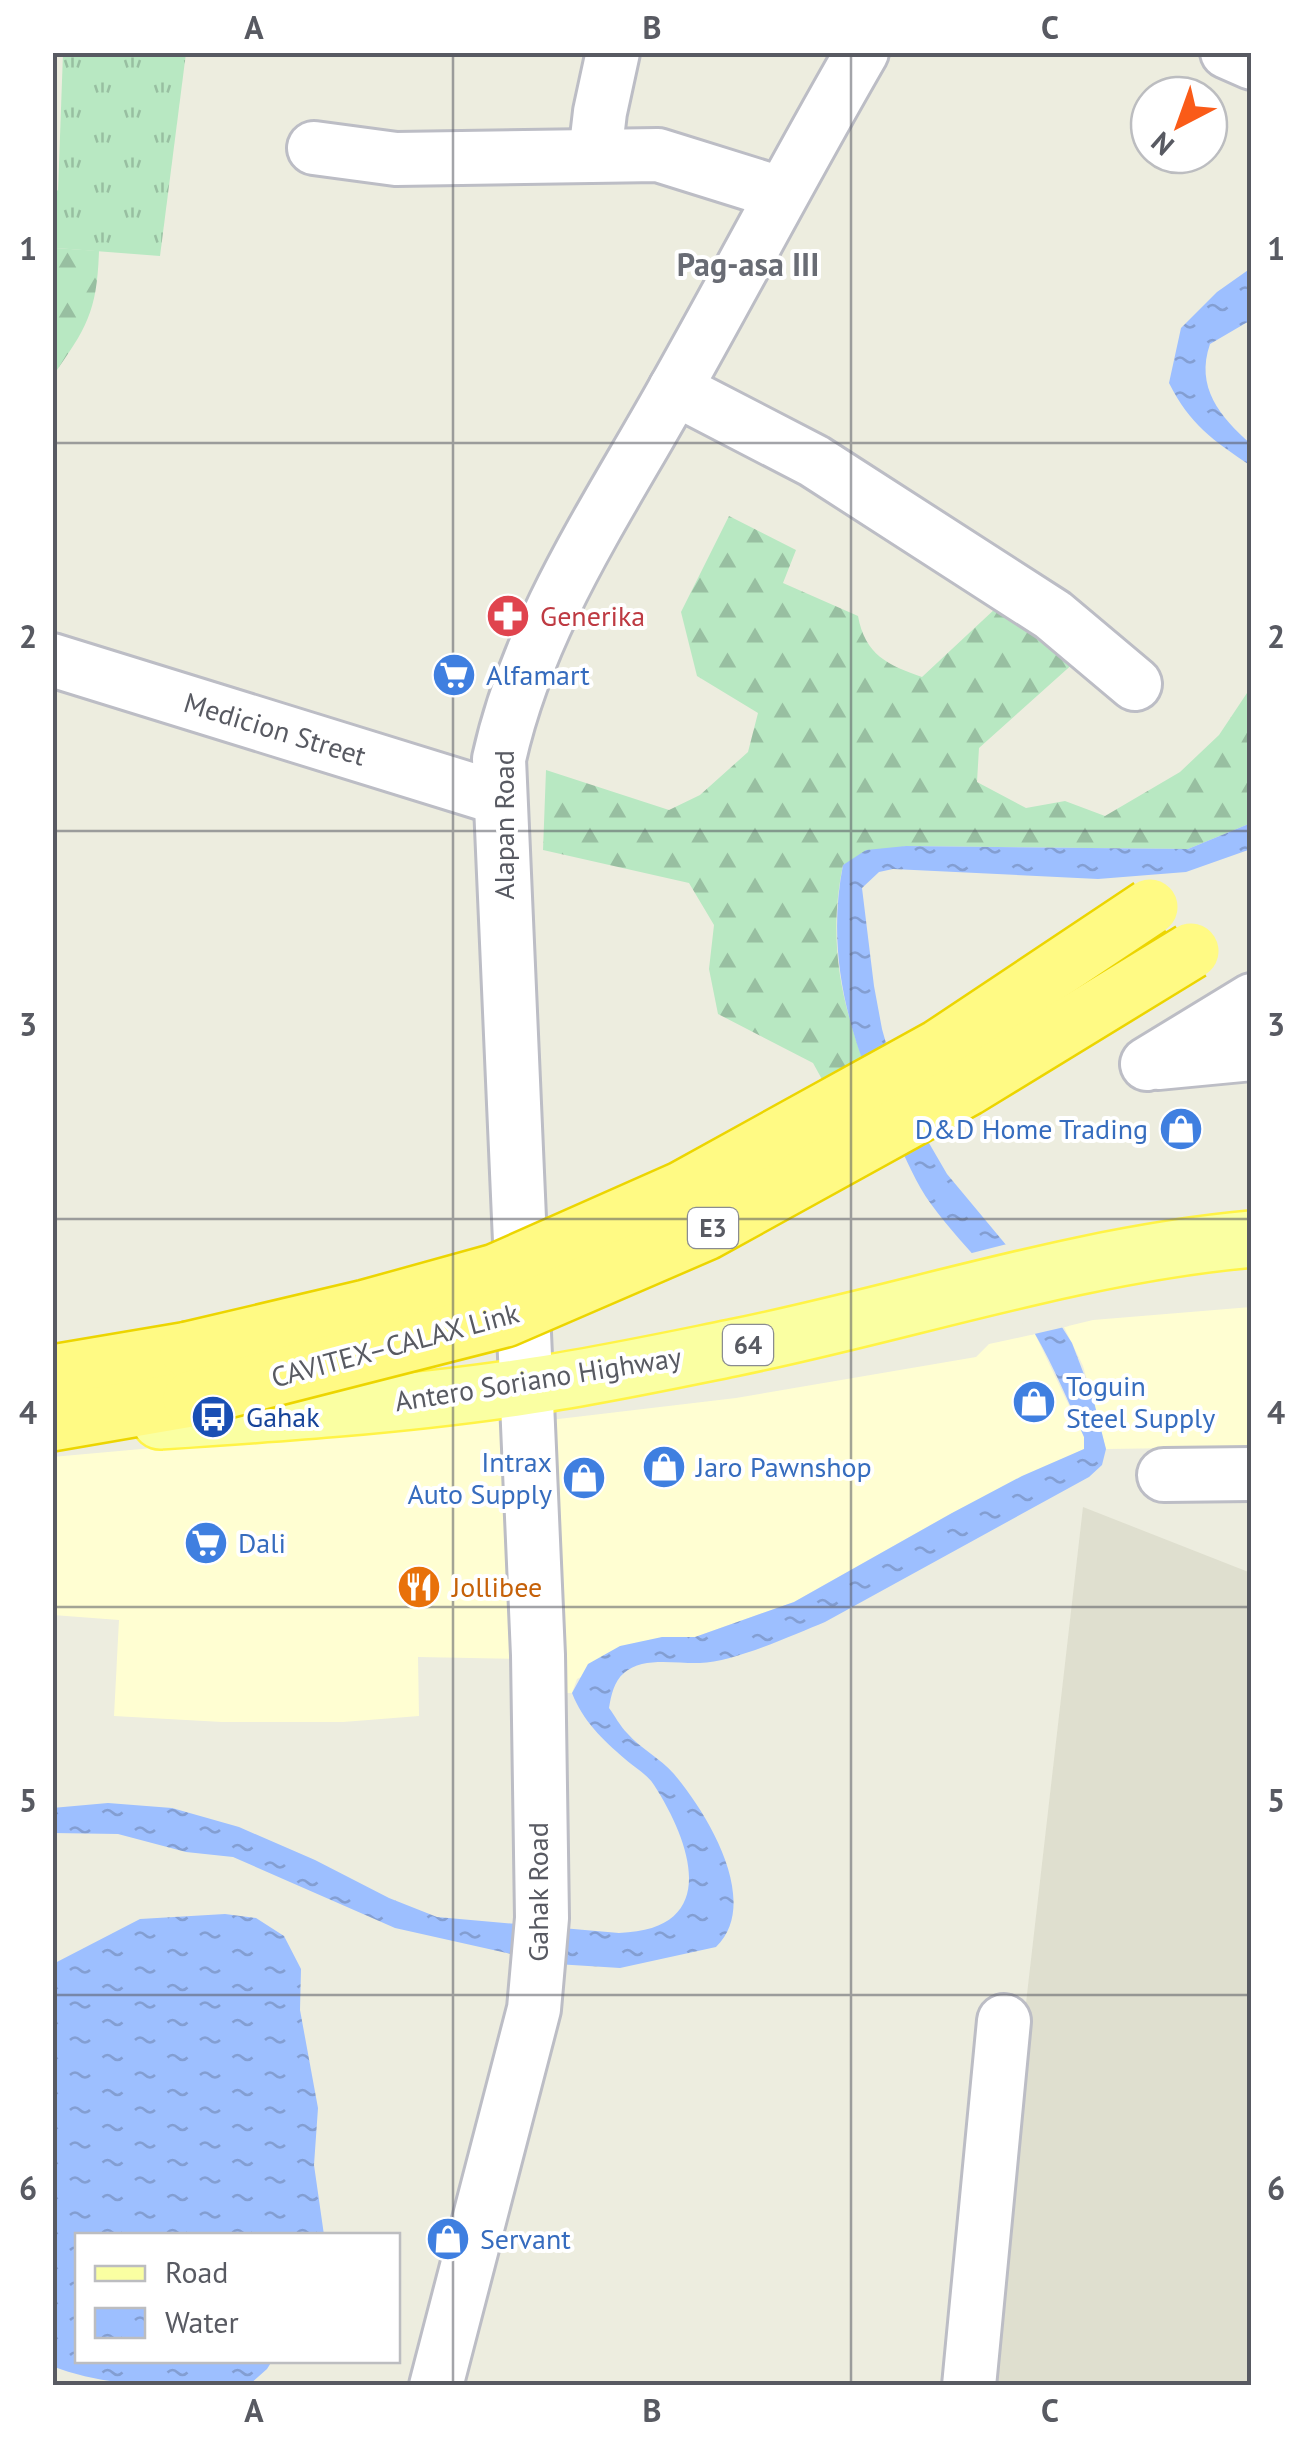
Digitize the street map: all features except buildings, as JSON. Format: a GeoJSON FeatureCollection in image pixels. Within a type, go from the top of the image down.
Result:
{"type":"FeatureCollection","features":[{"type":"Feature","properties":{"kind":"highway","name":"CAVITEX–CALAX Link"},"geometry":{"type":"LineString","coordinates":[[52,1372],[206,1346],[496,1272],[681,1190],[923,1056],[1150,907]]}},
{"type":"Feature","properties":{"kind":"highway","name":"CAVITEX–CALAX Link"},"geometry":{"type":"LineString","coordinates":[[52,1425],[190,1399],[505,1319],[706,1232],[967,1088],[1191,951]]}},
{"type":"Feature","properties":{"kind":"main road","name":"Antero Soriano Highway"},"geometry":{"type":"LineString","coordinates":[[52,1425],[307,1412],[525,1387],[736,1348],[968,1290],[1150,1253],[1252,1240]]}},
{"type":"Feature","properties":{"kind":"street"},"geometry":{"type":"LineString","coordinates":[[596,155],[612,52]]}},
{"type":"Feature","properties":{"kind":"street","name":"Alapan Road"},"geometry":{"type":"LineString","coordinates":[[525,1387],[498,798],[498,760],[510,710],[526,664],[572,570],[862,52]]}},
{"type":"Feature","properties":{"kind":"street"},"geometry":{"type":"LineString","coordinates":[[1228,52],[1252,64]]}},
{"type":"Feature","properties":{"kind":"street"},"geometry":{"type":"LineString","coordinates":[[314,148],[396,158],[658,155],[780,193]]}},
{"type":"Feature","properties":{"kind":"street"},"geometry":{"type":"LineString","coordinates":[[675,389],[814,461],[1053,615],[1135,684]]}},
{"type":"Feature","properties":{"kind":"street","name":"Medicion Street"},"geometry":{"type":"LineString","coordinates":[[52,660],[498,798]]}},
{"type":"Feature","properties":{"kind":"street"},"geometry":{"type":"LineString","coordinates":[[1252,1000],[1147,1064],[1252,1054]]}},
{"type":"Feature","properties":{"kind":"street","name":"Gahak Road"},"geometry":{"type":"LineString","coordinates":[[436,2386],[534,2009],[540,1942],[538,1655],[525,1387]]}},
{"type":"Feature","properties":{"kind":"street"},"geometry":{"type":"LineString","coordinates":[[1164,1475],[1252,1474]]}},
{"type":"Feature","properties":{"kind":"street"},"geometry":{"type":"LineString","coordinates":[[970,2386],[1004,2021]]}},
{"type":"Feature","properties":{"kind":"shaded area"},"geometry":{"type":"Polygon","coordinates":[[[1251,1307],[1251,1447],[1106,1449],[1083,1366],[1064,1327],[1093,1320],[1251,1307]]]}},
{"type":"Feature","properties":{"kind":"shaded area"},"geometry":{"type":"Polygon","coordinates":[[[1035,1334],[1084,1437],[1084,1449],[952,1513],[794,1602],[695,1637],[662,1637],[577,1679],[572,1693],[554,1693],[550,1420],[736,1398],[976,1357],[989,1344],[1035,1334]]]}},
{"type":"Feature","properties":{"kind":"shaded area"},"geometry":{"type":"Polygon","coordinates":[[[509,1416],[518,1659],[418,1657],[419,1716],[343,1722],[222,1722],[114,1716],[119,1620],[53,1615],[52,1457],[509,1416]]]}},
{"type":"Feature","properties":{"kind":"shaded area"},"geometry":{"type":"Polygon","coordinates":[[[1083,1507],[1251,1573],[1251,2385],[982,2386],[1083,1507]]]}},
{"type":"Feature","properties":{"kind":"green space"},"geometry":{"type":"Polygon","coordinates":[[[63,53],[186,53],[160,256],[56,248],[63,53]]]}},
{"type":"Feature","properties":{"kind":"green space"},"geometry":{"type":"Polygon","coordinates":[[[59,190],[56,248],[99,251],[96,289],[88,318],[53,376],[52,192],[59,190]]]}},
{"type":"Feature","properties":{"kind":"green space"},"geometry":{"type":"Polygon","coordinates":[[[729,516],[796,550],[783,583],[858,616],[872,649],[899,668],[922,677],[997,607],[1076,661],[979,748],[977,782],[1026,808],[1065,801],[1105,816],[1180,772],[1219,735],[1251,687],[1251,823],[1188,849],[906,846],[843,865],[836,927],[842,984],[856,1040],[877,1098],[834,1101],[813,1063],[718,1014],[709,969],[714,925],[689,883],[543,850],[546,770],[669,810],[700,795],[748,752],[758,713],[697,676],[681,612],[729,516]]]}},
{"type":"Feature","properties":{"kind":"water"},"geometry":{"type":"Polygon","coordinates":[[[1251,268],[1251,320],[1210,344],[1206,374],[1220,412],[1251,444],[1251,466],[1204,431],[1169,383],[1181,328],[1217,292],[1251,268]]]}},
{"type":"Feature","properties":{"kind":"water"},"geometry":{"type":"Polygon","coordinates":[[[1251,823],[1251,849],[1186,872],[1098,879],[893,869],[879,872],[862,888],[874,986],[895,1075],[947,1174],[1022,1264],[1072,1343],[1093,1398],[1106,1449],[1102,1465],[1089,1477],[825,1622],[729,1658],[700,1663],[641,1664],[621,1676],[609,1708],[627,1733],[669,1768],[687,1791],[725,1858],[733,1906],[729,1928],[716,1947],[620,1968],[556,1964],[395,1928],[233,1857],[186,1852],[118,1834],[53,1833],[52,1808],[108,1803],[172,1808],[239,1827],[437,1917],[619,1933],[651,1928],[673,1917],[685,1900],[689,1880],[679,1833],[651,1781],[601,1737],[576,1703],[572,1693],[588,1664],[620,1646],[662,1637],[695,1637],[794,1602],[1022,1476],[1084,1449],[1084,1437],[1035,1334],[926,1196],[866,1071],[840,971],[837,936],[843,865],[866,850],[906,846],[1188,849],[1251,823]]]}},
{"type":"Feature","properties":{"kind":"water"},"geometry":{"type":"Polygon","coordinates":[[[225,1914],[256,1918],[284,1936],[301,1969],[300,2010],[318,2108],[314,2165],[324,2233],[75,2233],[75,2363],[271,2363],[249,2385],[124,2383],[52,2366],[53,1964],[140,1919],[225,1914]]]}},
{"type":"Feature","properties":{"kind":"pier"},"geometry":{"type":"Polygon","coordinates":[[[1011,1243],[1069,1326],[1030,1335],[995,1284],[968,1254],[1011,1243]]]}},
{"type":"Feature","properties":{"kind":"place","name":"Generika"},"geometry":{"type":"Point","coordinates":[508,616]}},
{"type":"Feature","properties":{"kind":"place","name":"Alfamart"},"geometry":{"type":"Point","coordinates":[454,675]}},
{"type":"Feature","properties":{"kind":"place","name":"D&D Home Trading"},"geometry":{"type":"Point","coordinates":[1181,1129]}},
{"type":"Feature","properties":{"kind":"place","name":"Toguin Steel Supply"},"geometry":{"type":"Point","coordinates":[1034,1402]}},
{"type":"Feature","properties":{"kind":"place","name":"Gahak"},"geometry":{"type":"Point","coordinates":[213,1417]}},
{"type":"Feature","properties":{"kind":"place","name":"Jaro Pawnshop"},"geometry":{"type":"Point","coordinates":[664,1467]}},
{"type":"Feature","properties":{"kind":"place","name":"Intrax Auto Supply"},"geometry":{"type":"Point","coordinates":[584,1478]}},
{"type":"Feature","properties":{"kind":"place","name":"Dali"},"geometry":{"type":"Point","coordinates":[206,1543]}},
{"type":"Feature","properties":{"kind":"place","name":"Jollibee"},"geometry":{"type":"Point","coordinates":[419,1587]}},
{"type":"Feature","properties":{"kind":"place","name":"Servant"},"geometry":{"type":"Point","coordinates":[448,2239]}},
{"type":"Feature","properties":{"kind":"district","name":"Pag-asa III"},"geometry":{"type":"Point","coordinates":[748,265]}}]}
